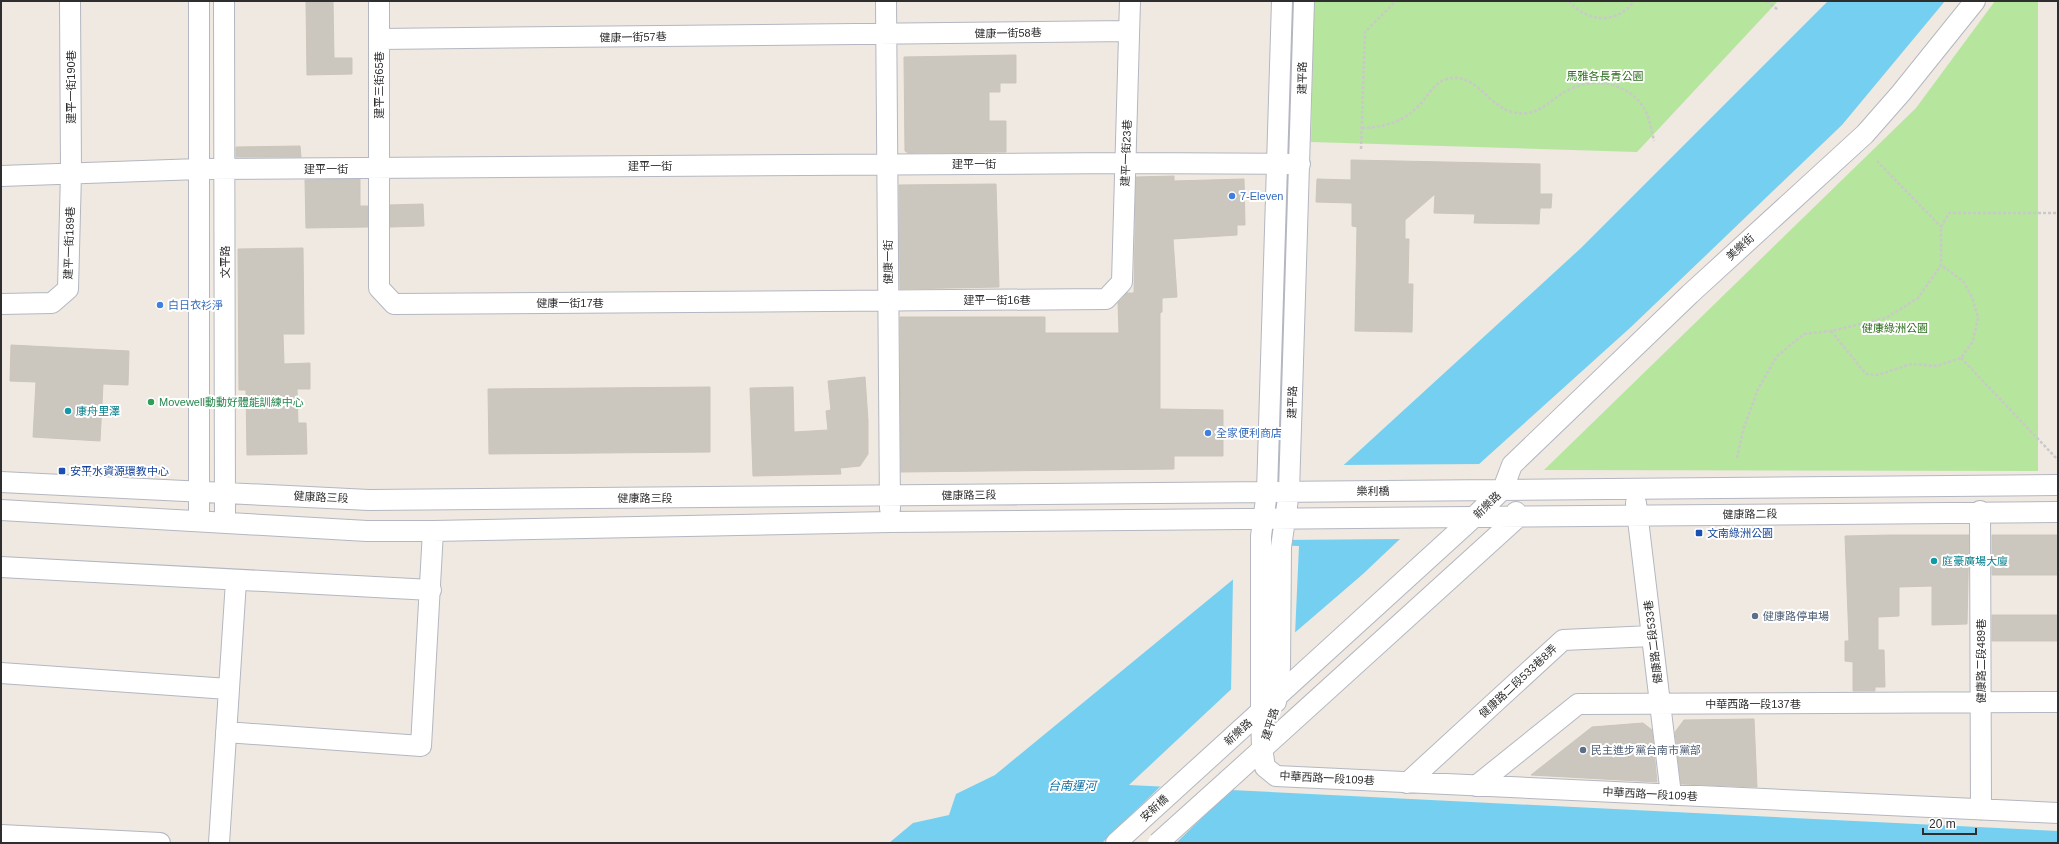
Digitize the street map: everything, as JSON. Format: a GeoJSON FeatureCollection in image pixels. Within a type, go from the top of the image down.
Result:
{"type":"FeatureCollection","features":[{"type":"Feature","properties":{"kind":"street","name":"建平一街190巷"},"geometry":{"type":"LineString","coordinates":[[70,1],[72,173]]}},
{"type":"Feature","properties":{"kind":"street"},"geometry":{"type":"LineString","coordinates":[[199,1],[199,521]]}},
{"type":"Feature","properties":{"kind":"street","name":"文平路"},"geometry":{"type":"LineString","coordinates":[[224,1],[225,522]]}},
{"type":"Feature","properties":{"kind":"street","name":"建平三街65巷"},"geometry":{"type":"LineString","coordinates":[[379,1],[379,168]]}},
{"type":"Feature","properties":{"kind":"street","name":"健康一街"},"geometry":{"type":"LineString","coordinates":[[886,1],[890,522]]}},
{"type":"Feature","properties":{"kind":"street","name":"建平一街23巷"},"geometry":{"type":"LineString","coordinates":[[1106,299],[1122,282],[1130,1]]}},
{"type":"Feature","properties":{"kind":"street","name":"建平路"},"geometry":{"type":"LineString","coordinates":[[1262,748],[1260,674],[1261,548],[1263,518],[1267,492],[1282,1]]}},
{"type":"Feature","properties":{"kind":"street","name":"建平路"},"geometry":{"type":"LineString","coordinates":[[1262,748],[1278,695],[1280,657],[1281,547],[1289,492],[1304,1]]}},
{"type":"Feature","properties":{"kind":"street","name":"美樂街"},"geometry":{"type":"LineString","coordinates":[[1503,489],[1512,465],[1690,294],[1865,134],[1901,93],[1975,1]]}},
{"type":"Feature","properties":{"kind":"street","name":"健康一街58巷"},"geometry":{"type":"LineString","coordinates":[[886,34],[1130,31]]}},
{"type":"Feature","properties":{"kind":"street","name":"健康一街57巷"},"geometry":{"type":"LineString","coordinates":[[379,39],[886,34]]}},
{"type":"Feature","properties":{"kind":"street","name":"建平一街"},"geometry":{"type":"LineString","coordinates":[[1,176],[199,169],[888,164],[1300,164]]}},
{"type":"Feature","properties":{"kind":"street","name":"健康一街17巷"},"geometry":{"type":"LineString","coordinates":[[379,168],[379,288],[394,304],[888,301]]}},
{"type":"Feature","properties":{"kind":"street","name":"建平一街189巷"},"geometry":{"type":"LineString","coordinates":[[1,304],[52,303],[68,288],[72,173]]}},
{"type":"Feature","properties":{"kind":"street","name":"建平一街16巷"},"geometry":{"type":"LineString","coordinates":[[888,301],[1106,299]]}},
{"type":"Feature","properties":{"kind":"street","name":"健康路三段"},"geometry":{"type":"LineString","coordinates":[[1,482],[199,490],[369,500],[1289,492]]}},
{"type":"Feature","properties":{"kind":"street"},"geometry":{"type":"LineString","coordinates":[[1503,489],[2058,485]]}},
{"type":"Feature","properties":{"kind":"street","name":"樂利橋"},"geometry":{"type":"LineString","coordinates":[[1289,492],[1458,491],[1503,489]]}},
{"type":"Feature","properties":{"kind":"street","name":"新樂路"},"geometry":{"type":"LineString","coordinates":[[1192,774],[1503,489],[1518,517]]}},
{"type":"Feature","properties":{"kind":"street","name":"健康路二段533巷"},"geometry":{"type":"LineString","coordinates":[[1635,489],[1671,795]]}},
{"type":"Feature","properties":{"kind":"street"},"geometry":{"type":"LineString","coordinates":[[1,510],[367,531],[890,522],[1284,519]]}},
{"type":"Feature","properties":{"kind":"street","name":"健康路二段"},"geometry":{"type":"LineString","coordinates":[[1284,519],[1980,511],[2058,512]]}},
{"type":"Feature","properties":{"kind":"street","name":"健康路二段489巷"},"geometry":{"type":"LineString","coordinates":[[1980,511],[1981,810]]}},
{"type":"Feature","properties":{"kind":"street"},"geometry":{"type":"LineString","coordinates":[[1158,843],[1425,603],[1518,517]]}},
{"type":"Feature","properties":{"kind":"street"},"geometry":{"type":"LineString","coordinates":[[226,732],[421,746],[433,531]]}},
{"type":"Feature","properties":{"kind":"street"},"geometry":{"type":"LineString","coordinates":[[1,567],[236,581],[430,590]]}},
{"type":"Feature","properties":{"kind":"street"},"geometry":{"type":"LineString","coordinates":[[219,843],[236,581]]}},
{"type":"Feature","properties":{"kind":"street","name":"健康路二段533巷8弄"},"geometry":{"type":"LineString","coordinates":[[1407,782],[1563,640],[1652,636]]}},
{"type":"Feature","properties":{"kind":"street"},"geometry":{"type":"LineString","coordinates":[[1,673],[228,689]]}},
{"type":"Feature","properties":{"kind":"street","name":"中華西路一段137巷"},"geometry":{"type":"LineString","coordinates":[[1476,786],[1578,704],[1660,705],[2058,702]]}},
{"type":"Feature","properties":{"kind":"street","name":"中華西路一段109巷"},"geometry":{"type":"LineString","coordinates":[[1262,748],[1266,767],[1276,776],[2058,813]]}},
{"type":"Feature","properties":{"kind":"street","name":"安新橋"},"geometry":{"type":"LineString","coordinates":[[1116,843],[1192,774]]}},
{"type":"Feature","properties":{"kind":"street"},"geometry":{"type":"LineString","coordinates":[[1,835],[160,843]]}},
{"type":"Feature","properties":{"kind":"path"},"geometry":{"type":"LineString","coordinates":[[1361,149],[1365,32],[1395,1]]}},
{"type":"Feature","properties":{"kind":"path"},"geometry":{"type":"LineString","coordinates":[[1569,1],[1578,10],[1588,16],[1600,19],[1613,17],[1624,12],[1634,1]]}},
{"type":"Feature","properties":{"kind":"path"},"geometry":{"type":"LineString","coordinates":[[1767,1],[1778,10]]}},
{"type":"Feature","properties":{"kind":"path"},"geometry":{"type":"LineString","coordinates":[[1362,128],[1384,127],[1403,120],[1420,105],[1433,87],[1446,79],[1459,77],[1475,85],[1502,108],[1526,114],[1541,110],[1574,87],[1605,83],[1618,86],[1629,92],[1640,104],[1647,113],[1654,141]]}},
{"type":"Feature","properties":{"kind":"path"},"geometry":{"type":"LineString","coordinates":[[1877,161],[1941,227]]}},
{"type":"Feature","properties":{"kind":"path"},"geometry":{"type":"LineString","coordinates":[[1737,458],[1743,430],[1758,389],[1778,356],[1804,334],[1831,331],[1886,318],[1918,298],[1941,265],[1941,227],[1949,214],[2057,213]]}},
{"type":"Feature","properties":{"kind":"path"},"geometry":{"type":"LineString","coordinates":[[1831,331],[1866,374],[1878,375],[1911,364],[1936,366],[1961,358],[1973,341],[1978,318],[1972,297],[1963,281],[1941,265]]}},
{"type":"Feature","properties":{"kind":"path"},"geometry":{"type":"LineString","coordinates":[[1961,358],[2058,460]]}},
{"type":"Feature","properties":{"kind":"green space","name":"馬雅各長青公園"},"geometry":{"type":"Polygon","coordinates":[[[1314,1],[1778,1],[1637,152],[1311,142],[1314,1]]]}},
{"type":"Feature","properties":{"kind":"green space","name":"健康綠洲公園"},"geometry":{"type":"Polygon","coordinates":[[[1995,1],[2038,1],[2038,471],[1544,470],[1916,108],[1995,1]]]}},
{"type":"Feature","properties":{"kind":"water","name":"台南運河"},"geometry":{"type":"Polygon","coordinates":[[[1828,1],[1945,1],[1842,125],[1631,327],[1478,465],[1363,574],[1256,666],[1129,785],[2058,831],[2058,843],[889,843],[913,823],[949,815],[956,794],[995,775],[1286,536],[1335,473],[1581,248],[1828,1]]]}},
{"type":"Feature","properties":{"kind":"pier"},"geometry":{"type":"Polygon","coordinates":[[[1482,464],[1402,539],[1279,540],[1285,535],[1341,465],[1482,464]]]}},
{"type":"Feature","properties":{"kind":"pier"},"geometry":{"type":"Polygon","coordinates":[[[1272,545],[1299,546],[1295,635],[1231,692],[1233,578],[1272,545]]]}},
{"type":"Feature","properties":{"kind":"pier"},"geometry":{"type":"Polygon","coordinates":[[[1163,784],[1233,788],[1176,843],[1102,843],[1163,784]]]}},
{"type":"Feature","properties":{"kind":"building"},"geometry":{"type":"Polygon","coordinates":[[[306,1],[333,1],[334,58],[352,58],[352,74],[307,75],[306,1]]]}},
{"type":"Feature","properties":{"kind":"building"},"geometry":{"type":"Polygon","coordinates":[[[1016,55],[1016,83],[1000,83],[1000,92],[989,92],[989,121],[1006,121],[1006,152],[908,153],[905,151],[904,57],[1016,55]]]}},
{"type":"Feature","properties":{"kind":"building"},"geometry":{"type":"Polygon","coordinates":[[[300,146],[301,157],[236,157],[236,147],[300,146]]]}},
{"type":"Feature","properties":{"kind":"building"},"geometry":{"type":"Polygon","coordinates":[[[1351,160],[1540,164],[1540,194],[1552,194],[1551,208],[1540,208],[1539,224],[1474,223],[1475,214],[1434,213],[1435,194],[1405,220],[1405,239],[1409,239],[1408,284],[1413,284],[1412,332],[1355,331],[1357,227],[1352,226],[1352,203],[1316,202],[1317,179],[1351,180],[1351,160]]]}},
{"type":"Feature","properties":{"kind":"building"},"geometry":{"type":"Polygon","coordinates":[[[1174,176],[1174,181],[1244,179],[1245,225],[1237,225],[1237,235],[1173,239],[1177,297],[1162,298],[1162,312],[1160,313],[1160,409],[1223,410],[1223,456],[1174,456],[1174,469],[901,472],[900,317],[1045,317],[1045,333],[1119,333],[1118,303],[1127,293],[1134,293],[1136,177],[1174,176]]]}},
{"type":"Feature","properties":{"kind":"building"},"geometry":{"type":"Polygon","coordinates":[[[360,179],[360,206],[368,206],[368,227],[306,228],[305,180],[360,179]]]}},
{"type":"Feature","properties":{"kind":"building"},"geometry":{"type":"Polygon","coordinates":[[[996,184],[999,287],[900,289],[899,185],[996,184]]]}},
{"type":"Feature","properties":{"kind":"building"},"geometry":{"type":"Polygon","coordinates":[[[423,204],[424,226],[390,227],[390,205],[423,204]]]}},
{"type":"Feature","properties":{"kind":"building"},"geometry":{"type":"Polygon","coordinates":[[[303,248],[304,334],[283,334],[284,364],[310,363],[310,389],[297,389],[298,423],[306,423],[307,454],[247,455],[246,390],[239,390],[238,249],[303,248]]]}},
{"type":"Feature","properties":{"kind":"building","name":"康舟里澤"},"geometry":{"type":"Polygon","coordinates":[[[11,345],[129,351],[128,385],[103,384],[100,441],[33,437],[36,382],[10,381],[11,345]]]}},
{"type":"Feature","properties":{"kind":"building"},"geometry":{"type":"Polygon","coordinates":[[[865,377],[868,421],[868,454],[860,466],[840,468],[841,474],[753,476],[750,388],[793,387],[794,432],[828,430],[826,411],[831,410],[828,381],[865,377]]]}},
{"type":"Feature","properties":{"kind":"building"},"geometry":{"type":"Polygon","coordinates":[[[710,387],[710,452],[489,454],[488,389],[710,387]]]}},
{"type":"Feature","properties":{"kind":"building"},"geometry":{"type":"Polygon","coordinates":[[[1969,535],[1967,624],[1932,625],[1932,586],[1899,587],[1899,616],[1878,617],[1878,650],[1884,650],[1885,687],[1875,687],[1875,691],[1853,691],[1853,662],[1845,661],[1845,641],[1849,641],[1845,536],[1969,535]]]}},
{"type":"Feature","properties":{"kind":"building"},"geometry":{"type":"Polygon","coordinates":[[[1992,535],[2058,535],[2058,575],[1992,575],[1992,535]]]}},
{"type":"Feature","properties":{"kind":"building"},"geometry":{"type":"Polygon","coordinates":[[[1992,615],[2058,615],[2058,641],[1992,641],[1992,615]]]}},
{"type":"Feature","properties":{"kind":"building"},"geometry":{"type":"Polygon","coordinates":[[[1754,719],[1757,787],[1681,784],[1675,732],[1684,720],[1754,719]]]}},
{"type":"Feature","properties":{"kind":"building"},"geometry":{"type":"Polygon","coordinates":[[[1643,723],[1652,730],[1657,782],[1531,775],[1592,727],[1643,723]]]}},
{"type":"Feature","properties":{"kind":"place","name":"7-Eleven"},"geometry":{"type":"Point","coordinates":[1232,196]}},
{"type":"Feature","properties":{"kind":"place","name":"白日衣衫淨"},"geometry":{"type":"Point","coordinates":[160,305]}},
{"type":"Feature","properties":{"kind":"place","name":"Movewell動動好體能訓練中心"},"geometry":{"type":"Point","coordinates":[151,402]}},
{"type":"Feature","properties":{"kind":"place","name":"康舟里澤"},"geometry":{"type":"Point","coordinates":[68,411]}},
{"type":"Feature","properties":{"kind":"place","name":"全家便利商店"},"geometry":{"type":"Point","coordinates":[1208,433]}},
{"type":"Feature","properties":{"kind":"place","name":"安平水資源環教中心"},"geometry":{"type":"Point","coordinates":[62,471]}},
{"type":"Feature","properties":{"kind":"place","name":"文南綠洲公園"},"geometry":{"type":"Point","coordinates":[1699,533]}},
{"type":"Feature","properties":{"kind":"place","name":"庭豪廣場大廈"},"geometry":{"type":"Point","coordinates":[1934,561]}},
{"type":"Feature","properties":{"kind":"place","name":"健康路停車場"},"geometry":{"type":"Point","coordinates":[1755,616]}},
{"type":"Feature","properties":{"kind":"place","name":"民主進步黨台南市黨部"},"geometry":{"type":"Point","coordinates":[1583,750]}}]}
